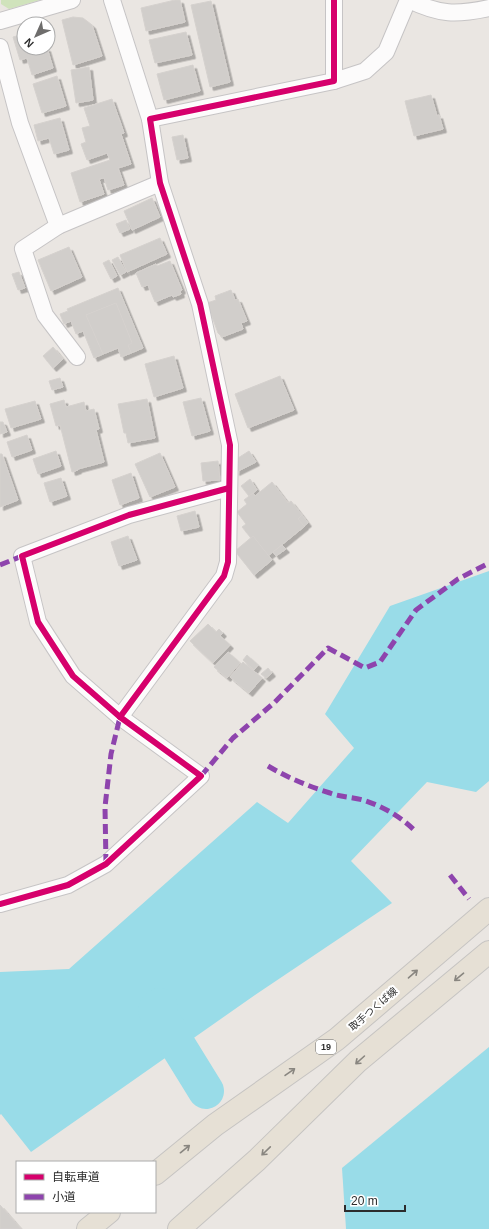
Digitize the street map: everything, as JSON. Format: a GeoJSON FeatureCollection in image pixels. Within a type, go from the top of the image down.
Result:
{"type":"FeatureCollection","features":[{"type":"Feature","properties":{"kind":"main road","name":"取手つくば線"},"geometry":{"type":"LineString","coordinates":[[156,1173],[214,1125],[337,1039],[489,909]]}},
{"type":"Feature","properties":{"kind":"main road"},"geometry":{"type":"LineString","coordinates":[[179,1229],[257,1160],[358,1061],[489,952]]}},
{"type":"Feature","properties":{"kind":"main road"},"geometry":{"type":"LineString","coordinates":[[88,1229],[107,1213]]}},
{"type":"Feature","properties":{"kind":"street"},"geometry":{"type":"LineString","coordinates":[[0,21],[72,0]]}},
{"type":"Feature","properties":{"kind":"street"},"geometry":{"type":"LineString","coordinates":[[112,0],[150,119],[160,183],[200,304],[230,445],[228,562],[224,576],[120,716]]}},
{"type":"Feature","properties":{"kind":"street"},"geometry":{"type":"LineString","coordinates":[[334,0],[334,81]]}},
{"type":"Feature","properties":{"kind":"street"},"geometry":{"type":"LineString","coordinates":[[150,119],[334,81],[365,71],[386,52],[394,38],[408,0],[438,12],[467,13],[489,8]]}},
{"type":"Feature","properties":{"kind":"street"},"geometry":{"type":"LineString","coordinates":[[0,47],[20,123],[58,226]]}},
{"type":"Feature","properties":{"kind":"street"},"geometry":{"type":"LineString","coordinates":[[77,356],[45,315],[23,249],[58,226],[160,183]]}},
{"type":"Feature","properties":{"kind":"street"},"geometry":{"type":"LineString","coordinates":[[0,904],[68,885],[106,864],[201,776],[120,716],[73,676],[38,622],[22,556],[129,515],[230,488]]}},
{"type":"Feature","properties":{"kind":"green space"},"geometry":{"type":"Polygon","coordinates":[[[1,0],[40,0],[9,9],[1,4],[1,0]]]}},
{"type":"Feature","properties":{"kind":"water"},"geometry":{"type":"Polygon","coordinates":[[[489,571],[489,781],[476,792],[427,782],[351,861],[392,903],[255,995],[31,1152],[1,1114],[0,1115],[0,972],[69,969],[257,802],[288,823],[354,748],[325,714],[390,606],[489,571]]]}},
{"type":"Feature","properties":{"kind":"water"},"geometry":{"type":"Polygon","coordinates":[[[489,1047],[489,1229],[346,1229],[342,1168],[489,1047]]]}},
{"type":"Feature","properties":{"kind":"building"},"geometry":{"type":"Polygon","coordinates":[[[180,0],[185,22],[146,31],[141,8],[180,0]]]}},
{"type":"Feature","properties":{"kind":"building"},"geometry":{"type":"Polygon","coordinates":[[[211,1],[230,82],[210,87],[191,5],[211,1]]]}},
{"type":"Feature","properties":{"kind":"building"},"geometry":{"type":"Polygon","coordinates":[[[73,17],[83,18],[92,25],[102,56],[73,65],[62,20],[73,17]]]}},
{"type":"Feature","properties":{"kind":"building"},"geometry":{"type":"Polygon","coordinates":[[[186,32],[192,55],[155,63],[149,40],[186,32]]]}},
{"type":"Feature","properties":{"kind":"building"},"geometry":{"type":"Polygon","coordinates":[[[16,36],[16,47],[13,37],[16,36]]]}},
{"type":"Feature","properties":{"kind":"building"},"geometry":{"type":"Polygon","coordinates":[[[19,56],[49,56],[53,68],[32,75],[27,58],[20,60],[19,56]]]}},
{"type":"Feature","properties":{"kind":"building"},"geometry":{"type":"Polygon","coordinates":[[[193,65],[200,91],[164,100],[157,74],[193,65]]]}},
{"type":"Feature","properties":{"kind":"building"},"geometry":{"type":"Polygon","coordinates":[[[89,67],[93,100],[76,103],[71,70],[89,67]]]}},
{"type":"Feature","properties":{"kind":"building"},"geometry":{"type":"Polygon","coordinates":[[[57,76],[66,106],[42,113],[33,84],[57,76]]]}},
{"type":"Feature","properties":{"kind":"building"},"geometry":{"type":"Polygon","coordinates":[[[431,95],[437,116],[439,115],[443,129],[414,136],[405,101],[431,95]]]}},
{"type":"Feature","properties":{"kind":"building"},"geometry":{"type":"Polygon","coordinates":[[[112,99],[124,133],[121,134],[131,164],[118,168],[124,185],[108,190],[104,178],[99,179],[104,194],[80,202],[71,173],[110,160],[107,153],[87,160],[81,144],[86,142],[82,128],[90,126],[84,108],[112,99]]]}},
{"type":"Feature","properties":{"kind":"building"},"geometry":{"type":"Polygon","coordinates":[[[60,118],[69,150],[54,154],[49,138],[38,141],[34,125],[60,118]]]}},
{"type":"Feature","properties":{"kind":"building"},"geometry":{"type":"Polygon","coordinates":[[[183,135],[188,158],[177,160],[172,137],[183,135]]]}},
{"type":"Feature","properties":{"kind":"building"},"geometry":{"type":"Polygon","coordinates":[[[152,198],[160,217],[132,230],[124,211],[152,198]]]}},
{"type":"Feature","properties":{"kind":"building"},"geometry":{"type":"Polygon","coordinates":[[[126,220],[130,229],[120,233],[116,224],[126,220]]]}},
{"type":"Feature","properties":{"kind":"building"},"geometry":{"type":"Polygon","coordinates":[[[160,238],[167,254],[127,272],[120,255],[160,238]]]}},
{"type":"Feature","properties":{"kind":"building"},"geometry":{"type":"Polygon","coordinates":[[[69,247],[82,277],[51,291],[38,260],[69,247]]]}},
{"type":"Feature","properties":{"kind":"building"},"geometry":{"type":"Polygon","coordinates":[[[118,257],[126,272],[120,275],[112,260],[118,257]]]}},
{"type":"Feature","properties":{"kind":"building"},"geometry":{"type":"Polygon","coordinates":[[[109,260],[117,276],[111,279],[103,263],[109,260]]]}},
{"type":"Feature","properties":{"kind":"building"},"geometry":{"type":"Polygon","coordinates":[[[170,261],[182,290],[180,291],[181,294],[173,297],[172,295],[155,302],[148,285],[142,287],[136,273],[156,264],[157,266],[170,261]]]}},
{"type":"Feature","properties":{"kind":"building"},"geometry":{"type":"Polygon","coordinates":[[[19,272],[25,288],[18,290],[12,274],[19,272]]]}},
{"type":"Feature","properties":{"kind":"building"},"geometry":{"type":"Polygon","coordinates":[[[118,288],[143,348],[131,353],[128,345],[132,343],[116,303],[86,315],[103,354],[94,358],[83,331],[76,334],[71,321],[64,324],[60,314],[68,311],[67,309],[118,288]]]}},
{"type":"Feature","properties":{"kind":"building"},"geometry":{"type":"Polygon","coordinates":[[[231,290],[235,300],[238,299],[247,321],[241,323],[243,329],[222,337],[218,333],[207,303],[216,300],[215,296],[231,290]]]}},
{"type":"Feature","properties":{"kind":"building"},"geometry":{"type":"Polygon","coordinates":[[[116,303],[132,343],[128,345],[131,353],[121,357],[118,348],[103,354],[86,315],[116,303]]]}},
{"type":"Feature","properties":{"kind":"building"},"geometry":{"type":"Polygon","coordinates":[[[53,347],[63,359],[53,368],[43,356],[53,347]]]}},
{"type":"Feature","properties":{"kind":"building"},"geometry":{"type":"Polygon","coordinates":[[[174,356],[183,388],[154,397],[145,364],[174,356]]]}},
{"type":"Feature","properties":{"kind":"building"},"geometry":{"type":"Polygon","coordinates":[[[280,376],[294,410],[248,428],[235,394],[280,376]]]}},
{"type":"Feature","properties":{"kind":"building"},"geometry":{"type":"Polygon","coordinates":[[[60,378],[63,387],[52,390],[49,381],[60,378]]]}},
{"type":"Feature","properties":{"kind":"building"},"geometry":{"type":"Polygon","coordinates":[[[201,398],[210,431],[192,436],[183,402],[201,398]]]}},
{"type":"Feature","properties":{"kind":"building"},"geometry":{"type":"Polygon","coordinates":[[[147,399],[155,438],[128,443],[126,433],[124,433],[118,404],[147,399]]]}},
{"type":"Feature","properties":{"kind":"building"},"geometry":{"type":"Polygon","coordinates":[[[64,400],[66,407],[84,402],[86,411],[94,409],[99,429],[96,430],[104,462],[72,472],[60,425],[56,426],[50,404],[64,400]]]}},
{"type":"Feature","properties":{"kind":"building"},"geometry":{"type":"Polygon","coordinates":[[[35,401],[41,419],[11,428],[5,409],[35,401]]]}},
{"type":"Feature","properties":{"kind":"building"},"geometry":{"type":"Polygon","coordinates":[[[0,422],[3,422],[7,432],[0,434],[0,422]]]}},
{"type":"Feature","properties":{"kind":"building"},"geometry":{"type":"Polygon","coordinates":[[[27,435],[32,450],[12,457],[7,442],[27,435]]]}},
{"type":"Feature","properties":{"kind":"building"},"geometry":{"type":"Polygon","coordinates":[[[56,451],[61,466],[38,474],[33,459],[56,451]]]}},
{"type":"Feature","properties":{"kind":"building"},"geometry":{"type":"Polygon","coordinates":[[[249,451],[256,462],[236,472],[238,458],[249,451]]]}},
{"type":"Feature","properties":{"kind":"building"},"geometry":{"type":"Polygon","coordinates":[[[160,453],[175,487],[150,497],[135,464],[160,453]]]}},
{"type":"Feature","properties":{"kind":"building"},"geometry":{"type":"Polygon","coordinates":[[[0,454],[2,454],[18,500],[0,507],[0,454]]]}},
{"type":"Feature","properties":{"kind":"building"},"geometry":{"type":"Polygon","coordinates":[[[218,461],[220,480],[203,481],[201,463],[218,461]]]}},
{"type":"Feature","properties":{"kind":"building"},"geometry":{"type":"Polygon","coordinates":[[[131,473],[139,498],[120,505],[112,480],[131,473]]]}},
{"type":"Feature","properties":{"kind":"building"},"geometry":{"type":"Polygon","coordinates":[[[61,478],[67,496],[50,502],[44,483],[61,478]]]}},
{"type":"Feature","properties":{"kind":"building"},"geometry":{"type":"Polygon","coordinates":[[[250,479],[257,490],[249,496],[241,486],[250,479]]]}},
{"type":"Feature","properties":{"kind":"building"},"geometry":{"type":"Polygon","coordinates":[[[272,482],[288,503],[291,501],[302,515],[298,519],[305,526],[268,556],[253,536],[251,538],[242,527],[246,524],[237,512],[247,504],[244,500],[253,493],[255,496],[272,482]]]}},
{"type":"Feature","properties":{"kind":"building"},"geometry":{"type":"Polygon","coordinates":[[[195,511],[199,527],[181,531],[177,516],[195,511]]]}},
{"type":"Feature","properties":{"kind":"building"},"geometry":{"type":"Polygon","coordinates":[[[302,515],[308,523],[304,526],[298,519],[302,515]]]}},
{"type":"Feature","properties":{"kind":"building"},"geometry":{"type":"Polygon","coordinates":[[[128,536],[137,560],[119,566],[111,542],[128,536]]]}},
{"type":"Feature","properties":{"kind":"building"},"geometry":{"type":"Polygon","coordinates":[[[253,536],[272,560],[254,575],[235,551],[253,536]]]}},
{"type":"Feature","properties":{"kind":"building"},"geometry":{"type":"Polygon","coordinates":[[[282,545],[286,549],[276,556],[273,552],[282,545]]]}},
{"type":"Feature","properties":{"kind":"building"},"geometry":{"type":"Polygon","coordinates":[[[208,624],[216,632],[219,629],[223,633],[220,636],[230,645],[213,663],[190,641],[208,624]]]}},
{"type":"Feature","properties":{"kind":"building"},"geometry":{"type":"Polygon","coordinates":[[[228,652],[240,663],[227,678],[214,667],[228,652]]]}},
{"type":"Feature","properties":{"kind":"building"},"geometry":{"type":"Polygon","coordinates":[[[247,655],[258,665],[254,670],[243,660],[247,655]]]}},
{"type":"Feature","properties":{"kind":"building"},"geometry":{"type":"Polygon","coordinates":[[[243,662],[262,678],[249,693],[230,677],[243,662]]]}},
{"type":"Feature","properties":{"kind":"building"},"geometry":{"type":"Polygon","coordinates":[[[268,668],[272,673],[266,678],[261,674],[268,668]]]}},
{"type":"Feature","properties":{"kind":"building"},"geometry":{"type":"Polygon","coordinates":[[[0,1205],[21,1229],[0,1229],[0,1205]]]}},
{"type":"Feature","properties":{"kind":"waterway"},"geometry":{"type":"LineString","coordinates":[[160,1006],[156,1010],[206,1091]]}},
{"type":"Feature","properties":{"kind":"marked path"},"geometry":{"type":"LineString","coordinates":[[0,565],[22,556]]}},
{"type":"Feature","properties":{"kind":"marked path"},"geometry":{"type":"LineString","coordinates":[[201,776],[233,738],[275,702],[328,648],[365,668],[380,662],[416,610],[458,579],[489,563]]}},
{"type":"Feature","properties":{"kind":"marked path"},"geometry":{"type":"LineString","coordinates":[[106,864],[105,807],[111,754],[120,717]]}},
{"type":"Feature","properties":{"kind":"marked path"},"geometry":{"type":"LineString","coordinates":[[268,766],[314,788],[377,805],[398,817],[416,832]]}},
{"type":"Feature","properties":{"kind":"marked path"},"geometry":{"type":"LineString","coordinates":[[450,875],[469,899]]}},
{"type":"Feature","properties":{"kind":"cycle path"},"geometry":{"type":"LineString","coordinates":[[120,717],[224,576],[228,562],[230,445],[200,304],[160,183],[150,119],[334,81],[334,0]]}},
{"type":"Feature","properties":{"kind":"cycle path"},"geometry":{"type":"LineString","coordinates":[[0,904],[68,885],[106,864],[201,776],[120,717],[73,676],[38,622],[22,556],[129,515],[229,488]]}}]}
